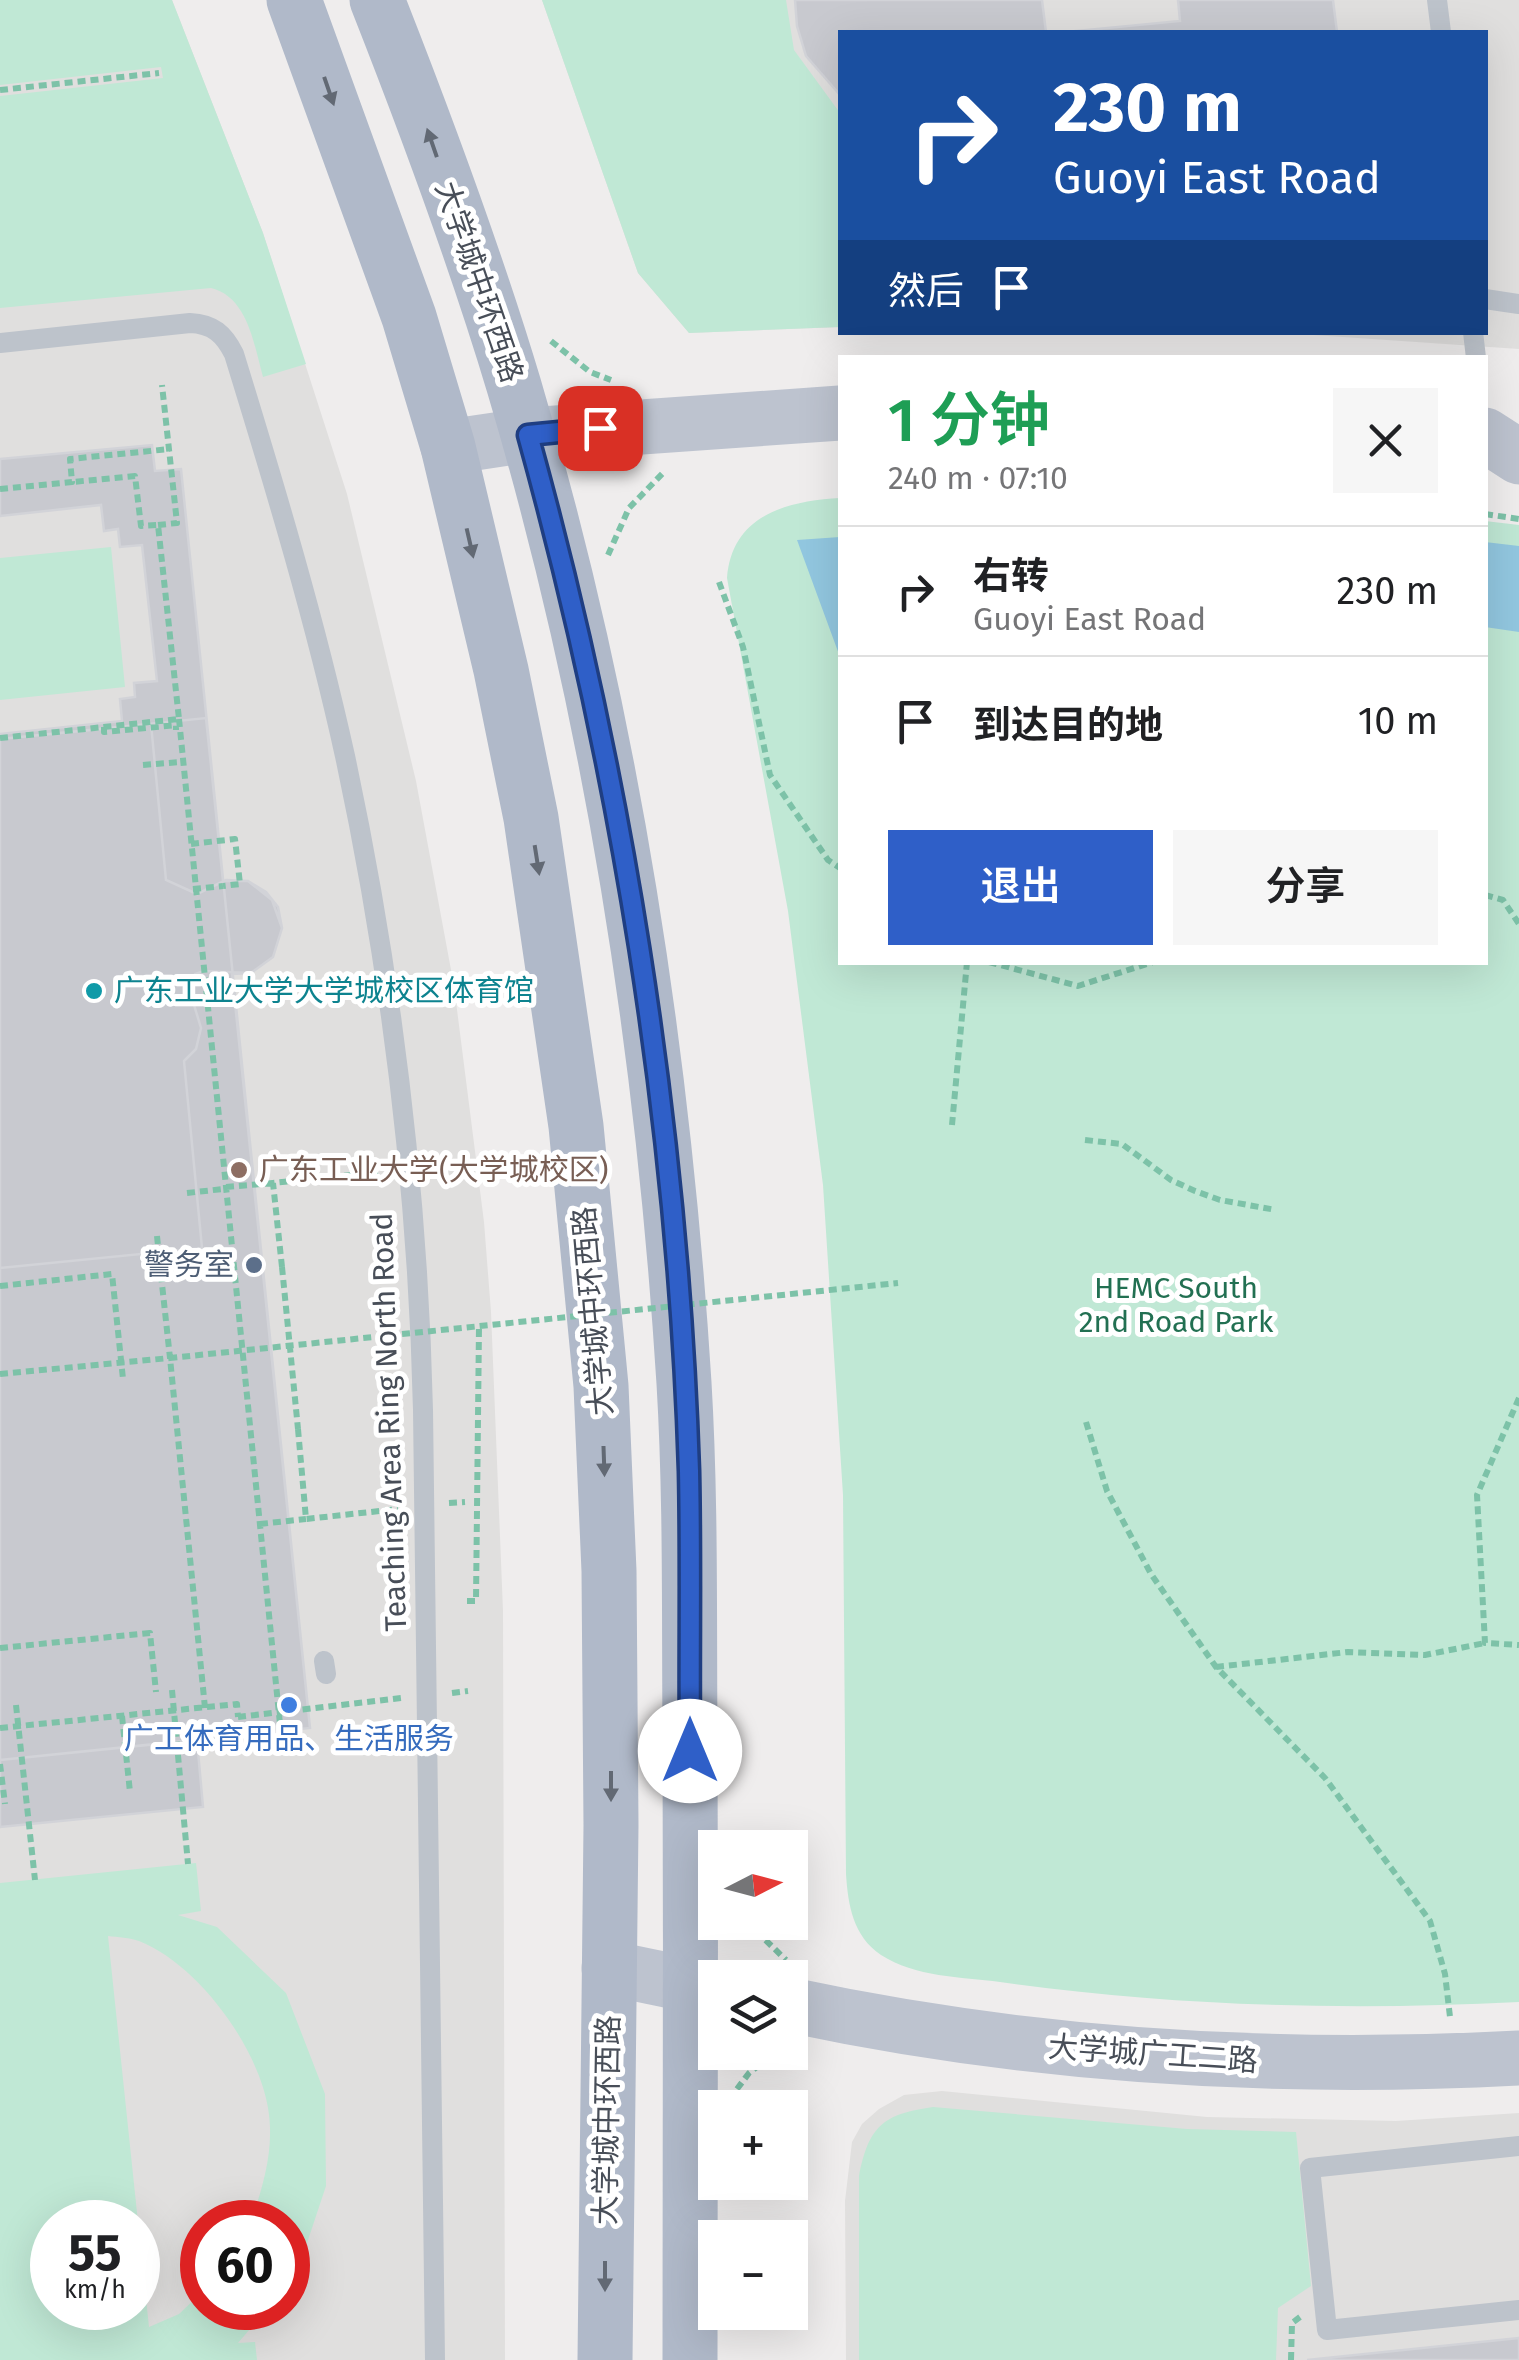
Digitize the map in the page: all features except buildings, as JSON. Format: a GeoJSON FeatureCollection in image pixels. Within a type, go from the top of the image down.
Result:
{"type":"FeatureCollection","features":[{"type":"Feature","properties":{"kind":"main road","name":"大学城中环西路"},"geometry":{"type":"LineString","coordinates":[[294,0],[409,317],[448,448],[501,670],[558,986],[589,1241],[601,1386],[609,1571],[605,2360]]}},
{"type":"Feature","properties":{"kind":"main road","name":"大学城中环西路"},"geometry":{"type":"LineString","coordinates":[[377,0],[417,100],[484,292],[528,435],[574,621],[624,862],[669,1196],[688,1471],[702,1960]]}},
{"type":"Feature","properties":{"kind":"main road","name":"大学城中环西路"},"geometry":{"type":"LineString","coordinates":[[690,2360],[700,2070]]}},
{"type":"Feature","properties":{"kind":"street"},"geometry":{"type":"LineString","coordinates":[[448,448],[528,435],[838,413]]}},
{"type":"Feature","properties":{"kind":"street"},"geometry":{"type":"LineString","coordinates":[[1488,433],[1519,425]]}},
{"type":"Feature","properties":{"kind":"street"},"geometry":{"type":"LineString","coordinates":[[1488,436],[1519,457]]}},
{"type":"Feature","properties":{"kind":"street"},"geometry":{"type":"LineString","coordinates":[[609,1968],[698,1986]]}},
{"type":"Feature","properties":{"kind":"street","name":"大学城广工二路"},"geometry":{"type":"LineString","coordinates":[[808,2009],[978,2038],[1143,2055],[1359,2064],[1519,2058]]}},
{"type":"Feature","properties":{"kind":"lane"},"geometry":{"type":"LineString","coordinates":[[1438,0],[1441,30]]}},
{"type":"Feature","properties":{"kind":"lane"},"geometry":{"type":"LineString","coordinates":[[1488,299],[1519,304]]}},
{"type":"Feature","properties":{"kind":"lane","name":"Teaching Area Ring North Road"},"geometry":{"type":"LineString","coordinates":[[0,343],[190,323],[216,329],[234,354],[255,421],[295,555],[345,757],[389,1002],[409,1166],[423,1391],[435,2360]]}},
{"type":"Feature","properties":{"kind":"lane"},"geometry":{"type":"LineString","coordinates":[[1519,2146],[1310,2168],[1327,2330],[1519,2310]]}},
{"type":"Feature","properties":{"kind":"path"},"geometry":{"type":"LineString","coordinates":[[0,90],[159,73]]}},
{"type":"Feature","properties":{"kind":"path"},"geometry":{"type":"LineString","coordinates":[[540,331],[563,354],[590,372],[620,384]]}},
{"type":"Feature","properties":{"kind":"path"},"geometry":{"type":"LineString","coordinates":[[0,489],[136,476],[141,526],[178,523],[162,385]]}},
{"type":"Feature","properties":{"kind":"path"},"geometry":{"type":"LineString","coordinates":[[72,482],[70,460],[170,449]]}},
{"type":"Feature","properties":{"kind":"path"},"geometry":{"type":"LineString","coordinates":[[1488,515],[1519,520]]}},
{"type":"Feature","properties":{"kind":"path"},"geometry":{"type":"LineString","coordinates":[[158,525],[281,1734]]}},
{"type":"Feature","properties":{"kind":"path"},"geometry":{"type":"LineString","coordinates":[[719,582],[744,647],[770,775],[828,860],[838,867]]}},
{"type":"Feature","properties":{"kind":"path"},"geometry":{"type":"LineString","coordinates":[[0,740],[179,719]]}},
{"type":"Feature","properties":{"kind":"path"},"geometry":{"type":"LineString","coordinates":[[0,740],[148,726],[144,723]]}},
{"type":"Feature","properties":{"kind":"path"},"geometry":{"type":"LineString","coordinates":[[104,727],[104,732],[122,735],[176,725],[180,762],[231,1269],[162,1275]]}},
{"type":"Feature","properties":{"kind":"path"},"geometry":{"type":"LineString","coordinates":[[143,765],[180,762]]}},
{"type":"Feature","properties":{"kind":"path"},"geometry":{"type":"LineString","coordinates":[[191,844],[235,840],[240,884],[193,889]]}},
{"type":"Feature","properties":{"kind":"path"},"geometry":{"type":"LineString","coordinates":[[1488,896],[1503,900],[1519,924]]}},
{"type":"Feature","properties":{"kind":"path"},"geometry":{"type":"LineString","coordinates":[[952,1125],[967,965]]}},
{"type":"Feature","properties":{"kind":"path"},"geometry":{"type":"LineString","coordinates":[[1000,965],[1078,986],[1144,965]]}},
{"type":"Feature","properties":{"kind":"path"},"geometry":{"type":"LineString","coordinates":[[169,980],[202,978]]}},
{"type":"Feature","properties":{"kind":"path"},"geometry":{"type":"LineString","coordinates":[[1085,1140],[1122,1144],[1170,1180],[1195,1191],[1220,1200],[1276,1210]]}},
{"type":"Feature","properties":{"kind":"path"},"geometry":{"type":"LineString","coordinates":[[187,1193],[395,1171]]}},
{"type":"Feature","properties":{"kind":"path"},"geometry":{"type":"LineString","coordinates":[[273,1183],[306,1519]]}},
{"type":"Feature","properties":{"kind":"path"},"geometry":{"type":"LineString","coordinates":[[157,1236],[205,1708]]}},
{"type":"Feature","properties":{"kind":"path"},"geometry":{"type":"LineString","coordinates":[[0,1286],[112,1274],[122,1380]]}},
{"type":"Feature","properties":{"kind":"path"},"geometry":{"type":"LineString","coordinates":[[0,1374],[898,1283]]}},
{"type":"Feature","properties":{"kind":"path"},"geometry":{"type":"LineString","coordinates":[[564,1298],[566,1335]]}},
{"type":"Feature","properties":{"kind":"path"},"geometry":{"type":"LineString","coordinates":[[467,1601],[476,1601],[479,1326]]}},
{"type":"Feature","properties":{"kind":"path"},"geometry":{"type":"LineString","coordinates":[[1485,1643],[1477,1495],[1519,1398]]}},
{"type":"Feature","properties":{"kind":"path"},"geometry":{"type":"LineString","coordinates":[[1086,1422],[1107,1491],[1152,1574],[1216,1666],[1325,1778],[1430,1921],[1446,1974],[1451,2023]]}},
{"type":"Feature","properties":{"kind":"path"},"geometry":{"type":"LineString","coordinates":[[260,1524],[410,1508]]}},
{"type":"Feature","properties":{"kind":"path"},"geometry":{"type":"LineString","coordinates":[[0,1648],[150,1633],[156,1692]]}},
{"type":"Feature","properties":{"kind":"path"},"geometry":{"type":"LineString","coordinates":[[1216,1666],[1348,1652],[1425,1655],[1485,1643],[1519,1645]]}},
{"type":"Feature","properties":{"kind":"path"},"geometry":{"type":"LineString","coordinates":[[172,1690],[188,1864]]}},
{"type":"Feature","properties":{"kind":"path"},"geometry":{"type":"LineString","coordinates":[[0,1728],[237,1704],[238,1717],[412,1697]]}},
{"type":"Feature","properties":{"kind":"path"},"geometry":{"type":"LineString","coordinates":[[16,1705],[35,1880]]}},
{"type":"Feature","properties":{"kind":"path"},"geometry":{"type":"LineString","coordinates":[[122,1716],[130,1792]]}},
{"type":"Feature","properties":{"kind":"path"},"geometry":{"type":"LineString","coordinates":[[0,1764],[4,1804]]}},
{"type":"Feature","properties":{"kind":"path"},"geometry":{"type":"LineString","coordinates":[[736,2090],[753,2070]]}},
{"type":"Feature","properties":{"kind":"shaded area","name":"广东工业大学(大学城校区)"},"geometry":{"type":"Polygon","coordinates":[[[0,0],[172,0],[263,233],[347,494],[416,781],[454,986],[484,1222],[491,1312],[503,1611],[505,2360],[0,2360],[0,0]]]}},
{"type":"Feature","properties":{"kind":"shaded area"},"geometry":{"type":"Polygon","coordinates":[[[542,0],[1519,0],[1519,349],[1313,335],[1488,335],[1488,30],[838,30],[838,327],[689,333],[638,273],[542,0]]]}},
{"type":"Feature","properties":{"kind":"shaded area"},"geometry":{"type":"Polygon","coordinates":[[[942,2091],[1207,2117],[1396,2121],[1519,2113],[1519,2360],[846,2360],[845,2201],[852,2142],[862,2124],[879,2109],[904,2095],[942,2091]]]}},
{"type":"Feature","properties":{"kind":"green space"},"geometry":{"type":"Polygon","coordinates":[[[0,0],[172,0],[263,233],[306,364],[263,377],[241,312],[223,293],[211,288],[0,308],[0,96],[163,78],[161,67],[0,85],[0,0]]]}},
{"type":"Feature","properties":{"kind":"green space"},"geometry":{"type":"Polygon","coordinates":[[[542,0],[786,0],[794,50],[838,110],[838,327],[689,333],[638,273],[542,0]]]}},
{"type":"Feature","properties":{"kind":"green space","name":"HEMC South 2nd Road Park"},"geometry":{"type":"Polygon","coordinates":[[[838,498],[838,965],[1488,965],[1488,521],[1519,525],[1519,2002],[1259,2004],[1064,1990],[908,1968],[881,1955],[858,1929],[846,1874],[843,1495],[823,1185],[788,911],[727,578],[739,539],[751,526],[782,508],[838,498]]]}},
{"type":"Feature","properties":{"kind":"green space"},"geometry":{"type":"Polygon","coordinates":[[[111,547],[125,687],[0,700],[0,558],[111,547]]]}},
{"type":"Feature","properties":{"kind":"green space"},"geometry":{"type":"Polygon","coordinates":[[[196,1863],[201,1911],[178,1915],[217,1927],[286,1993],[325,2094],[326,2186],[310,2234],[310,2200],[257,2200],[269,2152],[268,2108],[252,2059],[222,2010],[183,1968],[161,1952],[135,1940],[108,1936],[136,2200],[30,2200],[30,2330],[160,2330],[160,2322],[180,2313],[180,2330],[249,2330],[238,2343],[255,2342],[257,2360],[0,2360],[0,1883],[196,1863]]]}},
{"type":"Feature","properties":{"kind":"green space"},"geometry":{"type":"Polygon","coordinates":[[[933,2107],[1187,2129],[1296,2132],[1311,2286],[1278,2308],[1276,2360],[859,2360],[859,2176],[863,2159],[881,2125],[902,2114],[933,2107]]]}},
{"type":"Feature","properties":{"kind":"water"},"geometry":{"type":"Polygon","coordinates":[[[838,537],[838,652],[797,540],[838,537]]]}},
{"type":"Feature","properties":{"kind":"water"},"geometry":{"type":"Polygon","coordinates":[[[1488,542],[1519,546],[1519,632],[1488,627],[1488,542]]]}},
{"type":"Feature","properties":{"kind":"place","name":"广东工业大学大学城校区体育馆"},"geometry":{"type":"Point","coordinates":[94,991]}},
{"type":"Feature","properties":{"kind":"place","name":"广东工业大学(大学城校区)"},"geometry":{"type":"Point","coordinates":[239,1170]}},
{"type":"Feature","properties":{"kind":"place","name":"警务室"},"geometry":{"type":"Point","coordinates":[254,1265]}},
{"type":"Feature","properties":{"kind":"place","name":"广工体育用品、生活服务"},"geometry":{"type":"Point","coordinates":[289,1705]}},
{"type":"Feature","properties":{"kind":"route"},"geometry":{"type":"LineString","coordinates":[[600,428],[528,435],[602,747],[624,862],[658,1098],[678,1302],[688,1471],[690,1751]]}}]}
